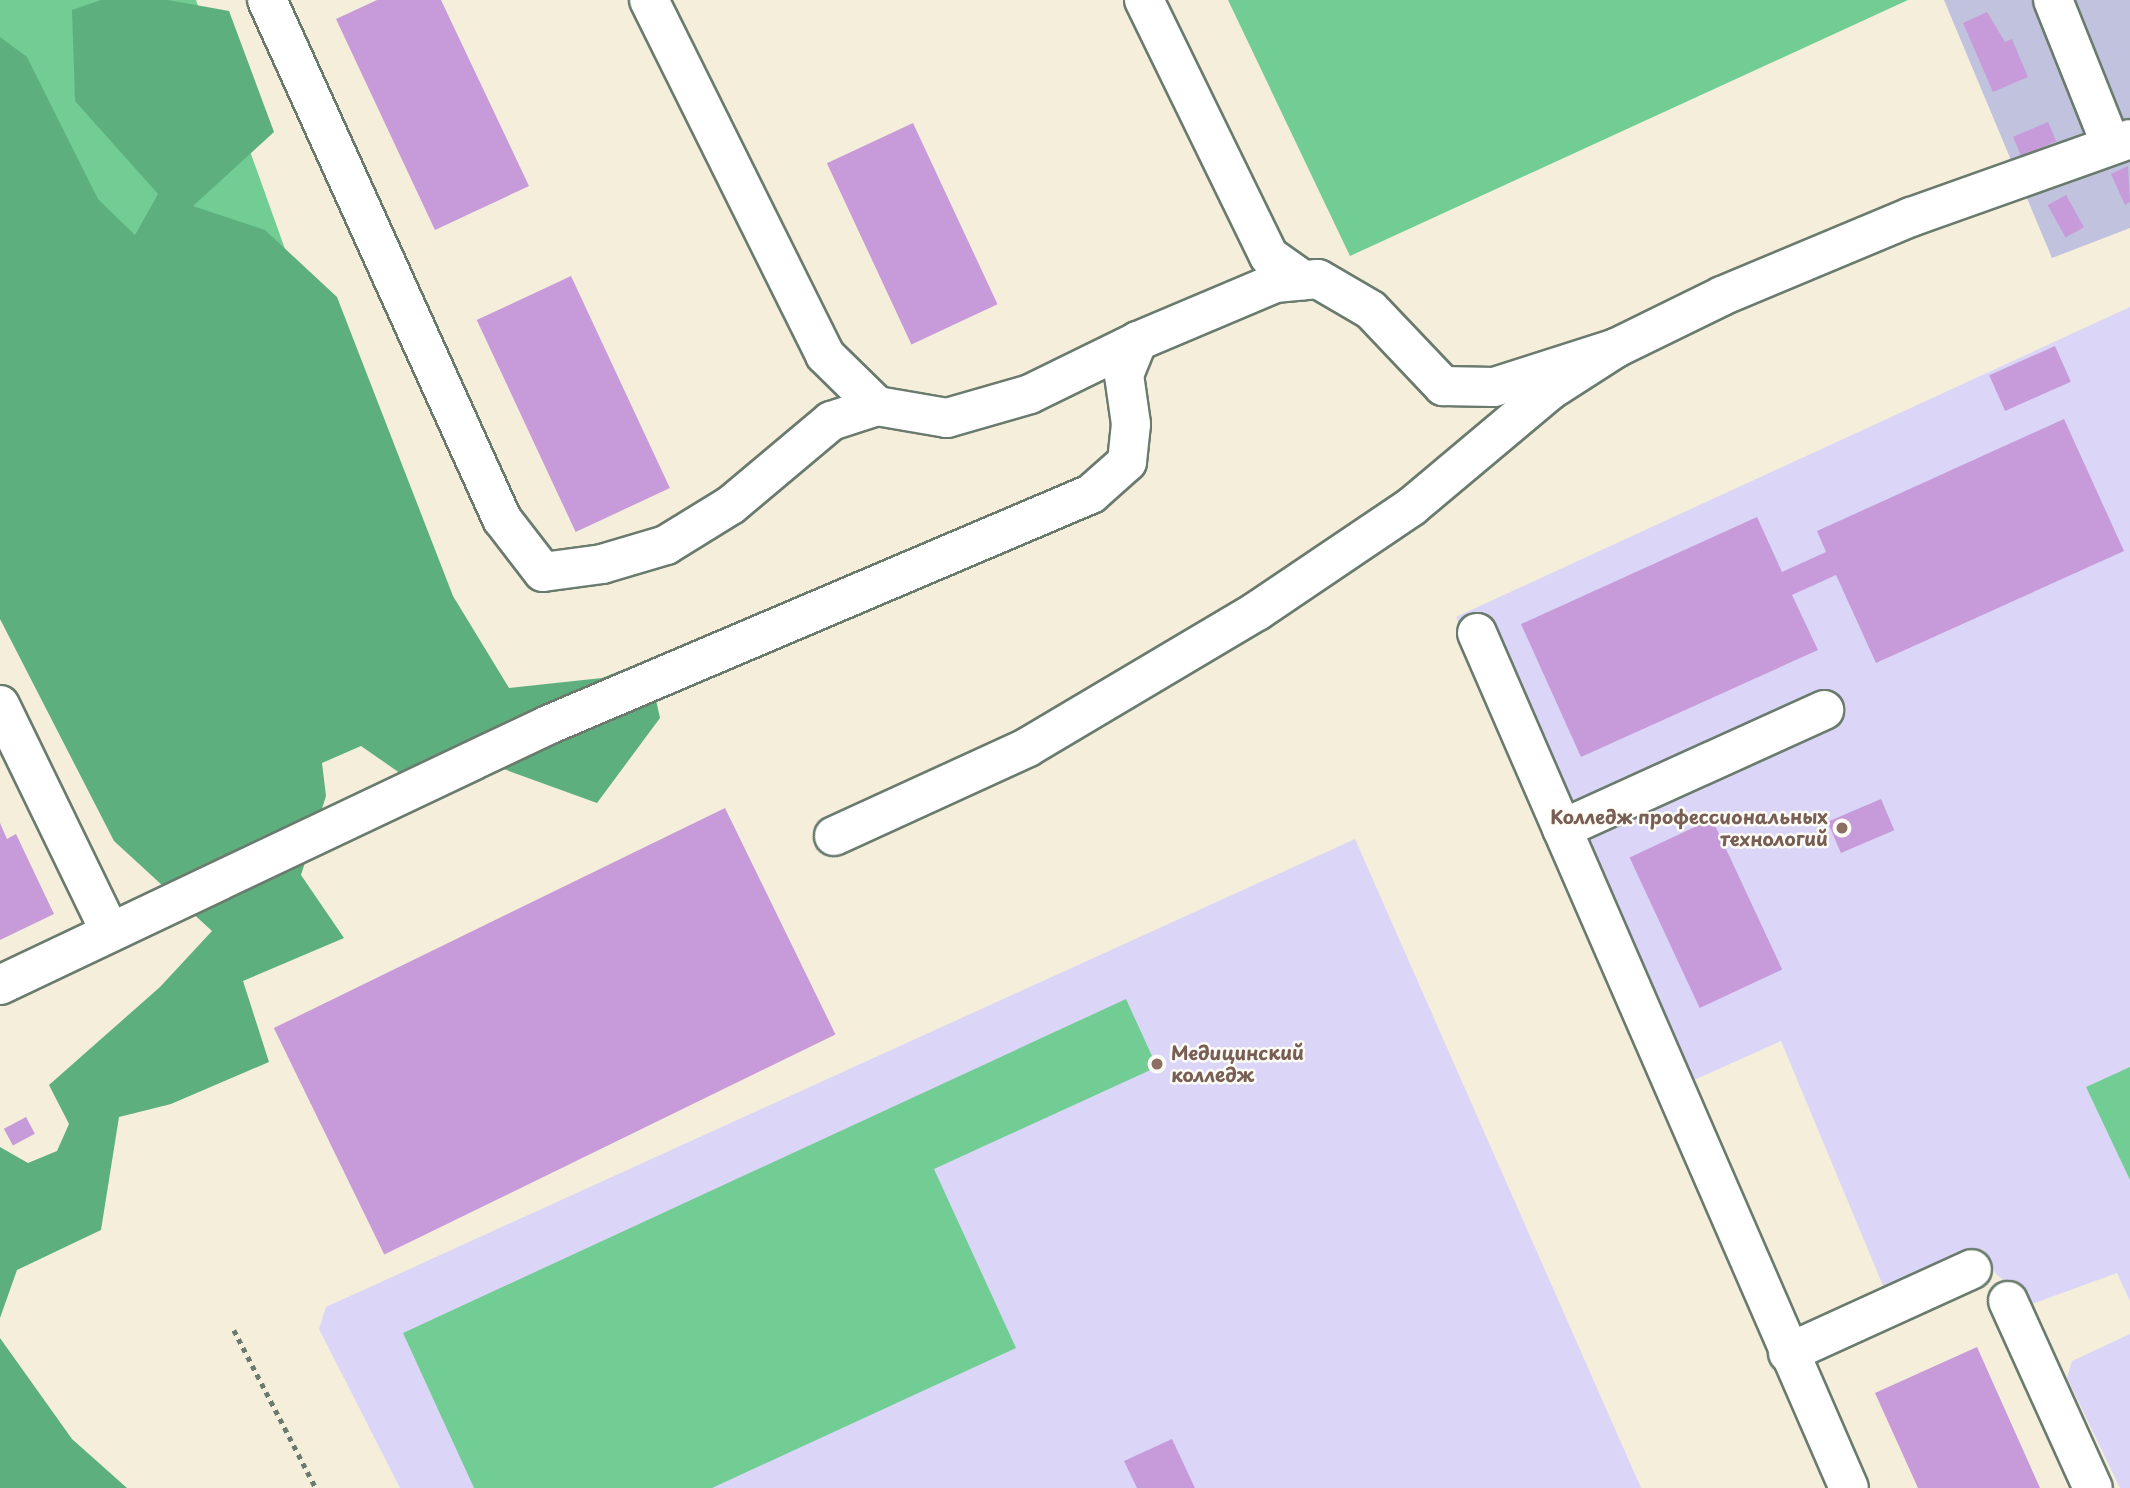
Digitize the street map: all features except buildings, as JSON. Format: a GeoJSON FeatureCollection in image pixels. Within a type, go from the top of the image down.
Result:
{"type":"FeatureCollection","features":[{"type":"Feature","properties":{"kind":"lane"},"geometry":{"type":"LineString","coordinates":[[267,0],[502,519],[543,572],[602,564],[666,545],[731,505],[831,421],[877,406],[947,418],[1030,394],[1138,341],[1275,283],[1318,279],[1371,310],[1443,386],[1494,387],[1616,348]]}},
{"type":"Feature","properties":{"kind":"lane"},"geometry":{"type":"LineString","coordinates":[[649,0],[825,355],[877,406]]}},
{"type":"Feature","properties":{"kind":"lane"},"geometry":{"type":"LineString","coordinates":[[1144,0],[1269,256],[1303,280]]}},
{"type":"Feature","properties":{"kind":"lane"},"geometry":{"type":"LineString","coordinates":[[834,836],[1028,747],[1257,611],[1411,507],[1549,391],[1616,348],[1722,296],[1911,217],[2121,142],[2053,0]]}},
{"type":"Feature","properties":{"kind":"lane"},"geometry":{"type":"LineString","coordinates":[[0,985],[548,725],[1091,494],[1127,462],[1131,424],[1124,375],[1138,341]]}},
{"type":"Feature","properties":{"kind":"lane"},"geometry":{"type":"LineString","coordinates":[[1477,633],[1849,1488]]}},
{"type":"Feature","properties":{"kind":"lane"},"geometry":{"type":"LineString","coordinates":[[0,705],[110,932]]}},
{"type":"Feature","properties":{"kind":"lane"},"geometry":{"type":"LineString","coordinates":[[1562,829],[1824,710]]}},
{"type":"Feature","properties":{"kind":"lane"},"geometry":{"type":"LineString","coordinates":[[1788,1353],[1972,1269]]}},
{"type":"Feature","properties":{"kind":"lane"},"geometry":{"type":"LineString","coordinates":[[2008,1301],[2093,1488]]}},
{"type":"Feature","properties":{"kind":"path"},"geometry":{"type":"LineString","coordinates":[[234,1330],[316,1488]]}},
{"type":"Feature","properties":{"kind":"shaded area"},"geometry":{"type":"Polygon","coordinates":[[[1944,0],[2130,0],[2130,228],[2052,258],[1944,0]]]}},
{"type":"Feature","properties":{"kind":"shaded area","name":"Колледж профессиональных технологий"},"geometry":{"type":"Polygon","coordinates":[[[2130,307],[2130,1301],[2117,1273],[2032,1304],[1996,1274],[1983,1249],[1884,1288],[1781,1041],[1674,1089],[1456,617],[2130,307]]]}},
{"type":"Feature","properties":{"kind":"shaded area","name":"Медицинский колледж"},"geometry":{"type":"Polygon","coordinates":[[[1355,839],[1641,1488],[400,1488],[319,1329],[326,1307],[1355,839]]]}},
{"type":"Feature","properties":{"kind":"shaded area"},"geometry":{"type":"Polygon","coordinates":[[[2130,1334],[2130,1488],[2120,1488],[2067,1378],[2072,1361],[2130,1334]]]}},
{"type":"Feature","properties":{"kind":"green space"},"geometry":{"type":"Polygon","coordinates":[[[0,0],[196,0],[340,403],[0,241],[0,0]]]}},
{"type":"Feature","properties":{"kind":"green space"},"geometry":{"type":"Polygon","coordinates":[[[101,0],[168,0],[229,11],[274,132],[193,206],[265,230],[337,297],[453,596],[509,688],[602,678],[647,660],[660,718],[597,803],[498,767],[407,778],[361,746],[322,763],[326,796],[301,875],[344,938],[243,981],[269,1062],[171,1104],[119,1117],[101,1230],[17,1270],[0,1318],[0,1147],[28,1163],[57,1151],[69,1124],[49,1085],[160,987],[212,931],[114,841],[0,619],[0,37],[27,57],[98,199],[135,235],[158,194],[75,101],[72,10],[101,0]]]}},
{"type":"Feature","properties":{"kind":"green space"},"geometry":{"type":"Polygon","coordinates":[[[1228,0],[1908,0],[1350,256],[1228,0]]]}},
{"type":"Feature","properties":{"kind":"green space"},"geometry":{"type":"Polygon","coordinates":[[[1126,999],[1157,1067],[934,1169],[1016,1348],[712,1488],[474,1488],[403,1333],[1126,999]]]}},
{"type":"Feature","properties":{"kind":"green space"},"geometry":{"type":"Polygon","coordinates":[[[2130,1067],[2130,1180],[2086,1087],[2130,1067]]]}},
{"type":"Feature","properties":{"kind":"green space"},"geometry":{"type":"Polygon","coordinates":[[[0,1338],[72,1439],[127,1488],[0,1488],[0,1338]]]}},
{"type":"Feature","properties":{"kind":"place","name":"Колледж профессиональных технологий"},"geometry":{"type":"Point","coordinates":[1842,828]}},
{"type":"Feature","properties":{"kind":"place","name":"Медицинский колледж"},"geometry":{"type":"Point","coordinates":[1157,1064]}}]}
